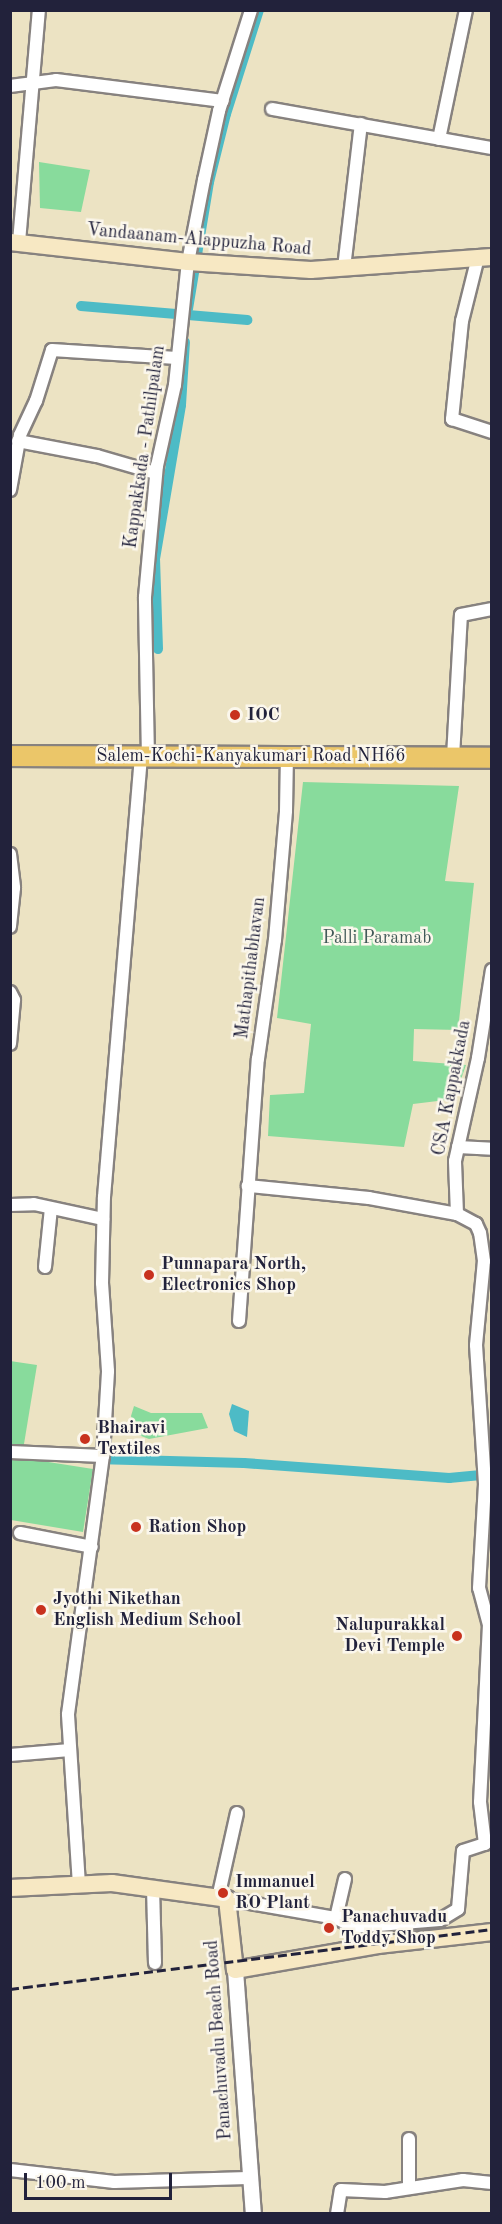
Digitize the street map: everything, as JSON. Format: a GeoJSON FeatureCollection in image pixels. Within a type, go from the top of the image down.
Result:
{"type":"FeatureCollection","features":[{"type":"Feature","properties":{"kind":"highway","name":"Salem-Kochi-Kanyakumari Road NH66"},"geometry":{"type":"LineString","coordinates":[[10,756],[145,758],[287,754],[492,758]]}},
{"type":"Feature","properties":{"kind":"main road","name":"Vandaanam-Alappuzha Road"},"geometry":{"type":"LineString","coordinates":[[15,242],[193,262],[344,268],[485,257]]}},
{"type":"Feature","properties":{"kind":"main road"},"geometry":{"type":"LineString","coordinates":[[10,1888],[79,1885],[153,1887],[223,1899]]}},
{"type":"Feature","properties":{"kind":"main road","name":"Panachuvadu Beach Road"},"geometry":{"type":"LineString","coordinates":[[223,1899],[236,1970]]}},
{"type":"Feature","properties":{"kind":"main road"},"geometry":{"type":"LineString","coordinates":[[236,1970],[378,1945],[492,1932]]}},
{"type":"Feature","properties":{"kind":"street"},"geometry":{"type":"LineString","coordinates":[[15,242],[36,83],[39,10]]}},
{"type":"Feature","properties":{"kind":"street","name":"Kappakkada - Pathilpalam"},"geometry":{"type":"LineString","coordinates":[[79,1885],[70,1750],[73,1664],[103,1460],[108,1371],[102,1283],[103,1218],[145,758],[145,597],[156,473],[175,385],[180,316],[193,262],[223,101],[251,10]]}},
{"type":"Feature","properties":{"kind":"street"},"geometry":{"type":"LineString","coordinates":[[439,139],[466,10]]}},
{"type":"Feature","properties":{"kind":"street"},"geometry":{"type":"LineString","coordinates":[[10,86],[56,80],[223,101]]}},
{"type":"Feature","properties":{"kind":"street"},"geometry":{"type":"LineString","coordinates":[[272,109],[492,148]]}},
{"type":"Feature","properties":{"kind":"street"},"geometry":{"type":"LineString","coordinates":[[344,268],[361,124]]}},
{"type":"Feature","properties":{"kind":"street"},"geometry":{"type":"LineString","coordinates":[[485,257],[462,321],[452,419],[492,432]]}},
{"type":"Feature","properties":{"kind":"street"},"geometry":{"type":"LineString","coordinates":[[10,490],[18,441],[52,350],[177,358]]}},
{"type":"Feature","properties":{"kind":"street"},"geometry":{"type":"LineString","coordinates":[[18,441],[97,456],[156,473]]}},
{"type":"Feature","properties":{"kind":"street"},"geometry":{"type":"LineString","coordinates":[[453,757],[461,615],[492,609]]}},
{"type":"Feature","properties":{"kind":"street","name":"Mathapithabhavan"},"geometry":{"type":"LineString","coordinates":[[239,1321],[258,1059],[275,940],[287,754]]}},
{"type":"Feature","properties":{"kind":"street"},"geometry":{"type":"LineString","coordinates":[[10,854],[14,888],[10,927]]}},
{"type":"Feature","properties":{"kind":"street","name":"CSA Kappakkada"},"geometry":{"type":"LineString","coordinates":[[457,1214],[458,1148],[478,1058],[492,970]]}},
{"type":"Feature","properties":{"kind":"street"},"geometry":{"type":"LineString","coordinates":[[10,992],[12,1005],[10,1044]]}},
{"type":"Feature","properties":{"kind":"street"},"geometry":{"type":"LineString","coordinates":[[478,1058],[492,1060]]}},
{"type":"Feature","properties":{"kind":"street"},"geometry":{"type":"LineString","coordinates":[[458,1148],[492,1149]]}},
{"type":"Feature","properties":{"kind":"street"},"geometry":{"type":"LineString","coordinates":[[237,1813],[223,1899],[336,1918],[354,1927],[440,1920],[458,1909],[463,1851],[486,1844],[480,1802],[489,1625],[487,1601],[479,1588],[485,1484],[486,1399],[476,1345],[488,1265],[480,1233],[476,1224],[457,1214],[369,1198],[248,1186]]}},
{"type":"Feature","properties":{"kind":"street"},"geometry":{"type":"LineString","coordinates":[[10,1205],[51,1208],[103,1218]]}},
{"type":"Feature","properties":{"kind":"street"},"geometry":{"type":"LineString","coordinates":[[45,1267],[51,1208]]}},
{"type":"Feature","properties":{"kind":"street"},"geometry":{"type":"LineString","coordinates":[[10,1452],[103,1460]]}},
{"type":"Feature","properties":{"kind":"street"},"geometry":{"type":"LineString","coordinates":[[20,1533],[92,1547]]}},
{"type":"Feature","properties":{"kind":"street"},"geometry":{"type":"LineString","coordinates":[[10,1755],[70,1750]]}},
{"type":"Feature","properties":{"kind":"street"},"geometry":{"type":"LineString","coordinates":[[336,1918],[345,1879]]}},
{"type":"Feature","properties":{"kind":"street"},"geometry":{"type":"LineString","coordinates":[[153,1887],[155,1963]]}},
{"type":"Feature","properties":{"kind":"street","name":"Panachuvadu Beach Road"},"geometry":{"type":"LineString","coordinates":[[236,1970],[252,2214]]}},
{"type":"Feature","properties":{"kind":"street"},"geometry":{"type":"LineString","coordinates":[[409,2139],[409,2188]]}},
{"type":"Feature","properties":{"kind":"street"},"geometry":{"type":"LineString","coordinates":[[10,2170],[114,2182],[248,2178]]}},
{"type":"Feature","properties":{"kind":"street"},"geometry":{"type":"LineString","coordinates":[[337,2214],[341,2190],[385,2192],[463,2180],[492,2183]]}},
{"type":"Feature","properties":{"kind":"green space"},"geometry":{"type":"Polygon","coordinates":[[[39,162],[90,170],[81,212],[40,208],[39,162]]]}},
{"type":"Feature","properties":{"kind":"green space","name":"Palli Paramab"},"geometry":{"type":"Polygon","coordinates":[[[303,782],[459,786],[445,881],[474,883],[458,1030],[414,1029],[413,1061],[466,1065],[454,1099],[413,1104],[404,1147],[268,1136],[270,1095],[304,1093],[311,1024],[277,1018],[303,782]]]}},
{"type":"Feature","properties":{"kind":"green space"},"geometry":{"type":"Polygon","coordinates":[[[10,1361],[37,1365],[23,1450],[11,1447],[10,1361]]]}},
{"type":"Feature","properties":{"kind":"green space"},"geometry":{"type":"Polygon","coordinates":[[[134,1406],[151,1413],[202,1413],[208,1428],[149,1439],[136,1434],[131,1416],[134,1406]]]}},
{"type":"Feature","properties":{"kind":"green space"},"geometry":{"type":"Polygon","coordinates":[[[10,1456],[93,1469],[83,1532],[11,1520],[10,1456]]]}},
{"type":"Feature","properties":{"kind":"water"},"geometry":{"type":"Polygon","coordinates":[[[232,1404],[249,1411],[247,1437],[234,1431],[229,1414],[232,1404]]]}},
{"type":"Feature","properties":{"kind":"waterway"},"geometry":{"type":"LineString","coordinates":[[188,309],[209,182],[226,114],[259,10]]}},
{"type":"Feature","properties":{"kind":"waterway"},"geometry":{"type":"LineString","coordinates":[[81,306],[247,320]]}},
{"type":"Feature","properties":{"kind":"waterway"},"geometry":{"type":"LineString","coordinates":[[158,649],[155,559],[181,405],[185,342]]}},
{"type":"Feature","properties":{"kind":"waterway"},"geometry":{"type":"LineString","coordinates":[[95,1459],[244,1463],[449,1478],[492,1474]]}},
{"type":"Feature","properties":{"kind":"railway"},"geometry":{"type":"LineString","coordinates":[[10,1989],[492,1929]]}},
{"type":"Feature","properties":{"kind":"place","name":"IOC"},"geometry":{"type":"Point","coordinates":[235,715]}},
{"type":"Feature","properties":{"kind":"place","name":"Punnapara North, Electronics Shop"},"geometry":{"type":"Point","coordinates":[149,1275]}},
{"type":"Feature","properties":{"kind":"place","name":"Bhairavi Textiles"},"geometry":{"type":"Point","coordinates":[85,1439]}},
{"type":"Feature","properties":{"kind":"place","name":"Ration Shop"},"geometry":{"type":"Point","coordinates":[136,1527]}},
{"type":"Feature","properties":{"kind":"place","name":"Jyothi Nikethan English Medium School"},"geometry":{"type":"Point","coordinates":[41,1610]}},
{"type":"Feature","properties":{"kind":"place","name":"Nalupurakkal Devi Temple"},"geometry":{"type":"Point","coordinates":[457,1636]}},
{"type":"Feature","properties":{"kind":"place","name":"Immanuel RO Plant"},"geometry":{"type":"Point","coordinates":[223,1893]}},
{"type":"Feature","properties":{"kind":"place","name":"Panachuvadu Toddy Shop"},"geometry":{"type":"Point","coordinates":[329,1928]}}]}
